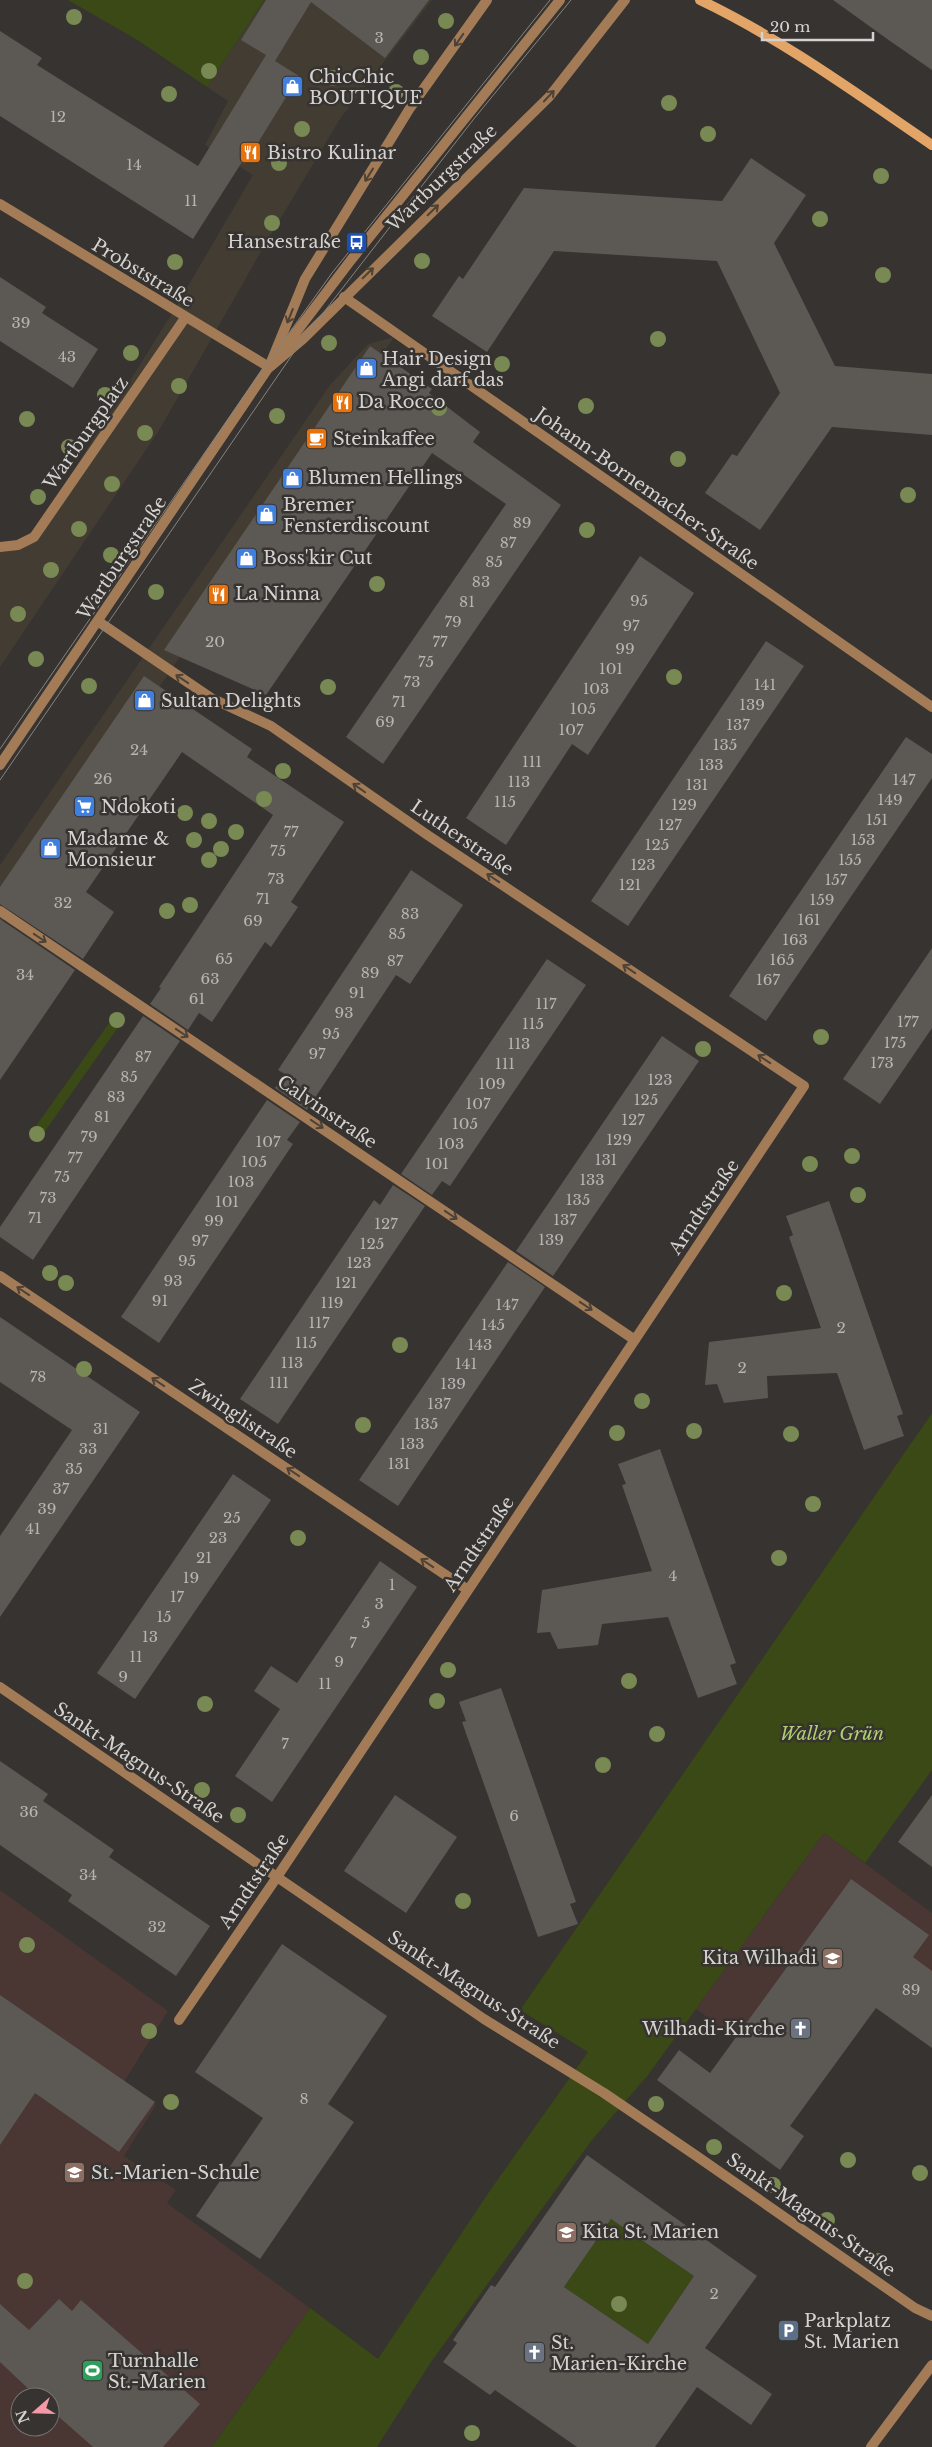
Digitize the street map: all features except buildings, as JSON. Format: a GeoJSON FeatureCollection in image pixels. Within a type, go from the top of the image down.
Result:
{"type":"FeatureCollection","features":[{"type":"Feature","properties":{"kind":"main road"},"geometry":{"type":"LineString","coordinates":[[700,0],[734,16],[775,41],[932,145]]}},
{"type":"Feature","properties":{"kind":"street","name":"Wartburgstraße"},"geometry":{"type":"LineString","coordinates":[[0,765],[99,622],[269,367],[305,279],[410,108],[487,0]]}},
{"type":"Feature","properties":{"kind":"street"},"geometry":{"type":"LineString","coordinates":[[269,367],[357,253],[560,0]]}},
{"type":"Feature","properties":{"kind":"street","name":"Wartburgstraße"},"geometry":{"type":"LineString","coordinates":[[269,367],[303,339],[548,97],[625,0]]}},
{"type":"Feature","properties":{"kind":"street","name":"Probststraße"},"geometry":{"type":"LineString","coordinates":[[0,204],[185,318],[269,367]]}},
{"type":"Feature","properties":{"kind":"street","name":"Johann-Bornemacher-Straße"},"geometry":{"type":"LineString","coordinates":[[344,297],[932,707]]}},
{"type":"Feature","properties":{"kind":"street","name":"Wartburgplatz"},"geometry":{"type":"LineString","coordinates":[[0,547],[18,545],[34,537],[185,318]]}},
{"type":"Feature","properties":{"kind":"street","name":"Lutherstraße"},"geometry":{"type":"LineString","coordinates":[[99,622],[211,698],[271,726],[426,834],[804,1086]]}},
{"type":"Feature","properties":{"kind":"street","name":"Calvinstraße"},"geometry":{"type":"LineString","coordinates":[[0,911],[635,1340]]}},
{"type":"Feature","properties":{"kind":"street","name":"Arndtstraße"},"geometry":{"type":"LineString","coordinates":[[179,2020],[277,1877],[804,1086]]}},
{"type":"Feature","properties":{"kind":"street","name":"Zwinglistraße"},"geometry":{"type":"LineString","coordinates":[[0,1276],[468,1590]]}},
{"type":"Feature","properties":{"kind":"street","name":"Sankt-Magnus-Straße"},"geometry":{"type":"LineString","coordinates":[[0,1687],[484,2019],[620,2104],[915,2308],[932,2316]]}},
{"type":"Feature","properties":{"kind":"street"},"geometry":{"type":"LineString","coordinates":[[871,2447],[932,2365]]}},
{"type":"Feature","properties":{"kind":"shaded area"},"geometry":{"type":"Polygon","coordinates":[[[264,0],[432,0],[340,119],[263,248],[160,429],[0,667],[0,544],[16,543],[33,535],[171,315],[253,175],[205,145],[228,101],[207,87],[264,0]]]}},
{"type":"Feature","properties":{"kind":"shaded area"},"geometry":{"type":"Polygon","coordinates":[[[394,337],[0,925],[0,865],[330,385],[368,344],[394,337]]]}},
{"type":"Feature","properties":{"kind":"shaded area","name":"Kita Wilhadi"},"geometry":{"type":"Polygon","coordinates":[[[824,1833],[932,1913],[932,2046],[871,2002],[806,2089],[696,2009],[824,1833]]]}},
{"type":"Feature","properties":{"kind":"shaded area","name":"St.-Marien-Schule"},"geometry":{"type":"Polygon","coordinates":[[[0,1890],[168,2011],[124,2082],[156,2105],[124,2156],[176,2190],[167,2203],[310,2308],[212,2447],[0,2447],[0,1890]]]}},
{"type":"Feature","properties":{"kind":"green space"},"geometry":{"type":"Polygon","coordinates":[[[68,0],[264,0],[207,87],[139,41],[68,0]]]}},
{"type":"Feature","properties":{"kind":"green space"},"geometry":{"type":"Polygon","coordinates":[[[117,1015],[124,1019],[38,1141],[34,1140],[31,1133],[114,1016],[117,1015]]]}},
{"type":"Feature","properties":{"kind":"green space","name":"Waller Grün"},"geometry":{"type":"Polygon","coordinates":[[[932,1413],[932,1770],[865,1863],[824,1833],[648,2075],[592,2140],[431,2362],[377,2447],[212,2447],[310,2308],[378,2359],[491,2189],[588,2052],[520,2010],[932,1413]]]}},
{"type":"Feature","properties":{"kind":"green space"},"geometry":{"type":"Polygon","coordinates":[[[611,2219],[694,2276],[648,2344],[564,2287],[611,2219]]]}},
{"type":"Feature","properties":{"kind":"tram line"},"geometry":{"type":"LineString","coordinates":[[0,749],[246,393],[332,273],[550,0]]}},
{"type":"Feature","properties":{"kind":"tram line"},"geometry":{"type":"LineString","coordinates":[[0,780],[303,339],[473,120],[571,0]]}},
{"type":"Feature","properties":{"kind":"place","name":"ChicChic BOUTIQUE"},"geometry":{"type":"Point","coordinates":[293,87]}},
{"type":"Feature","properties":{"kind":"place","name":"Bistro Kulinar"},"geometry":{"type":"Point","coordinates":[251,153]}},
{"type":"Feature","properties":{"kind":"place","name":"Hansestraße"},"geometry":{"type":"Point","coordinates":[357,242]}},
{"type":"Feature","properties":{"kind":"place","name":"Hair Design Angi darf das"},"geometry":{"type":"Point","coordinates":[366,369]}},
{"type":"Feature","properties":{"kind":"place","name":"Da Rocco"},"geometry":{"type":"Point","coordinates":[342,402]}},
{"type":"Feature","properties":{"kind":"place","name":"Steinkaffee"},"geometry":{"type":"Point","coordinates":[317,439]}},
{"type":"Feature","properties":{"kind":"place","name":"Blumen Hellings"},"geometry":{"type":"Point","coordinates":[292,478]}},
{"type":"Feature","properties":{"kind":"place","name":"Bremer Fensterdiscount"},"geometry":{"type":"Point","coordinates":[267,515]}},
{"type":"Feature","properties":{"kind":"place","name":"Boss'kir Cut"},"geometry":{"type":"Point","coordinates":[247,558]}},
{"type":"Feature","properties":{"kind":"place","name":"La Ninna"},"geometry":{"type":"Point","coordinates":[219,594]}},
{"type":"Feature","properties":{"kind":"place","name":"Sultan Delights"},"geometry":{"type":"Point","coordinates":[145,701]}},
{"type":"Feature","properties":{"kind":"place","name":"Ndokoti"},"geometry":{"type":"Point","coordinates":[85,807]}},
{"type":"Feature","properties":{"kind":"place","name":"Madame & Monsieur"},"geometry":{"type":"Point","coordinates":[51,849]}},
{"type":"Feature","properties":{"kind":"place","name":"Kita Wilhadi"},"geometry":{"type":"Point","coordinates":[833,1958]}},
{"type":"Feature","properties":{"kind":"place","name":"Wilhadi-Kirche"},"geometry":{"type":"Point","coordinates":[801,2029]}},
{"type":"Feature","properties":{"kind":"place","name":"St.-Marien-Schule"},"geometry":{"type":"Point","coordinates":[75,2173]}},
{"type":"Feature","properties":{"kind":"place","name":"Kita St. Marien"},"geometry":{"type":"Point","coordinates":[566,2232]}},
{"type":"Feature","properties":{"kind":"place","name":"Parkplatz St. Marien"},"geometry":{"type":"Point","coordinates":[788,2331]}},
{"type":"Feature","properties":{"kind":"place","name":"St. Marien-Kirche"},"geometry":{"type":"Point","coordinates":[535,2353]}},
{"type":"Feature","properties":{"kind":"place","name":"Turnhalle St.-Marien"},"geometry":{"type":"Point","coordinates":[92,2371]}}]}
